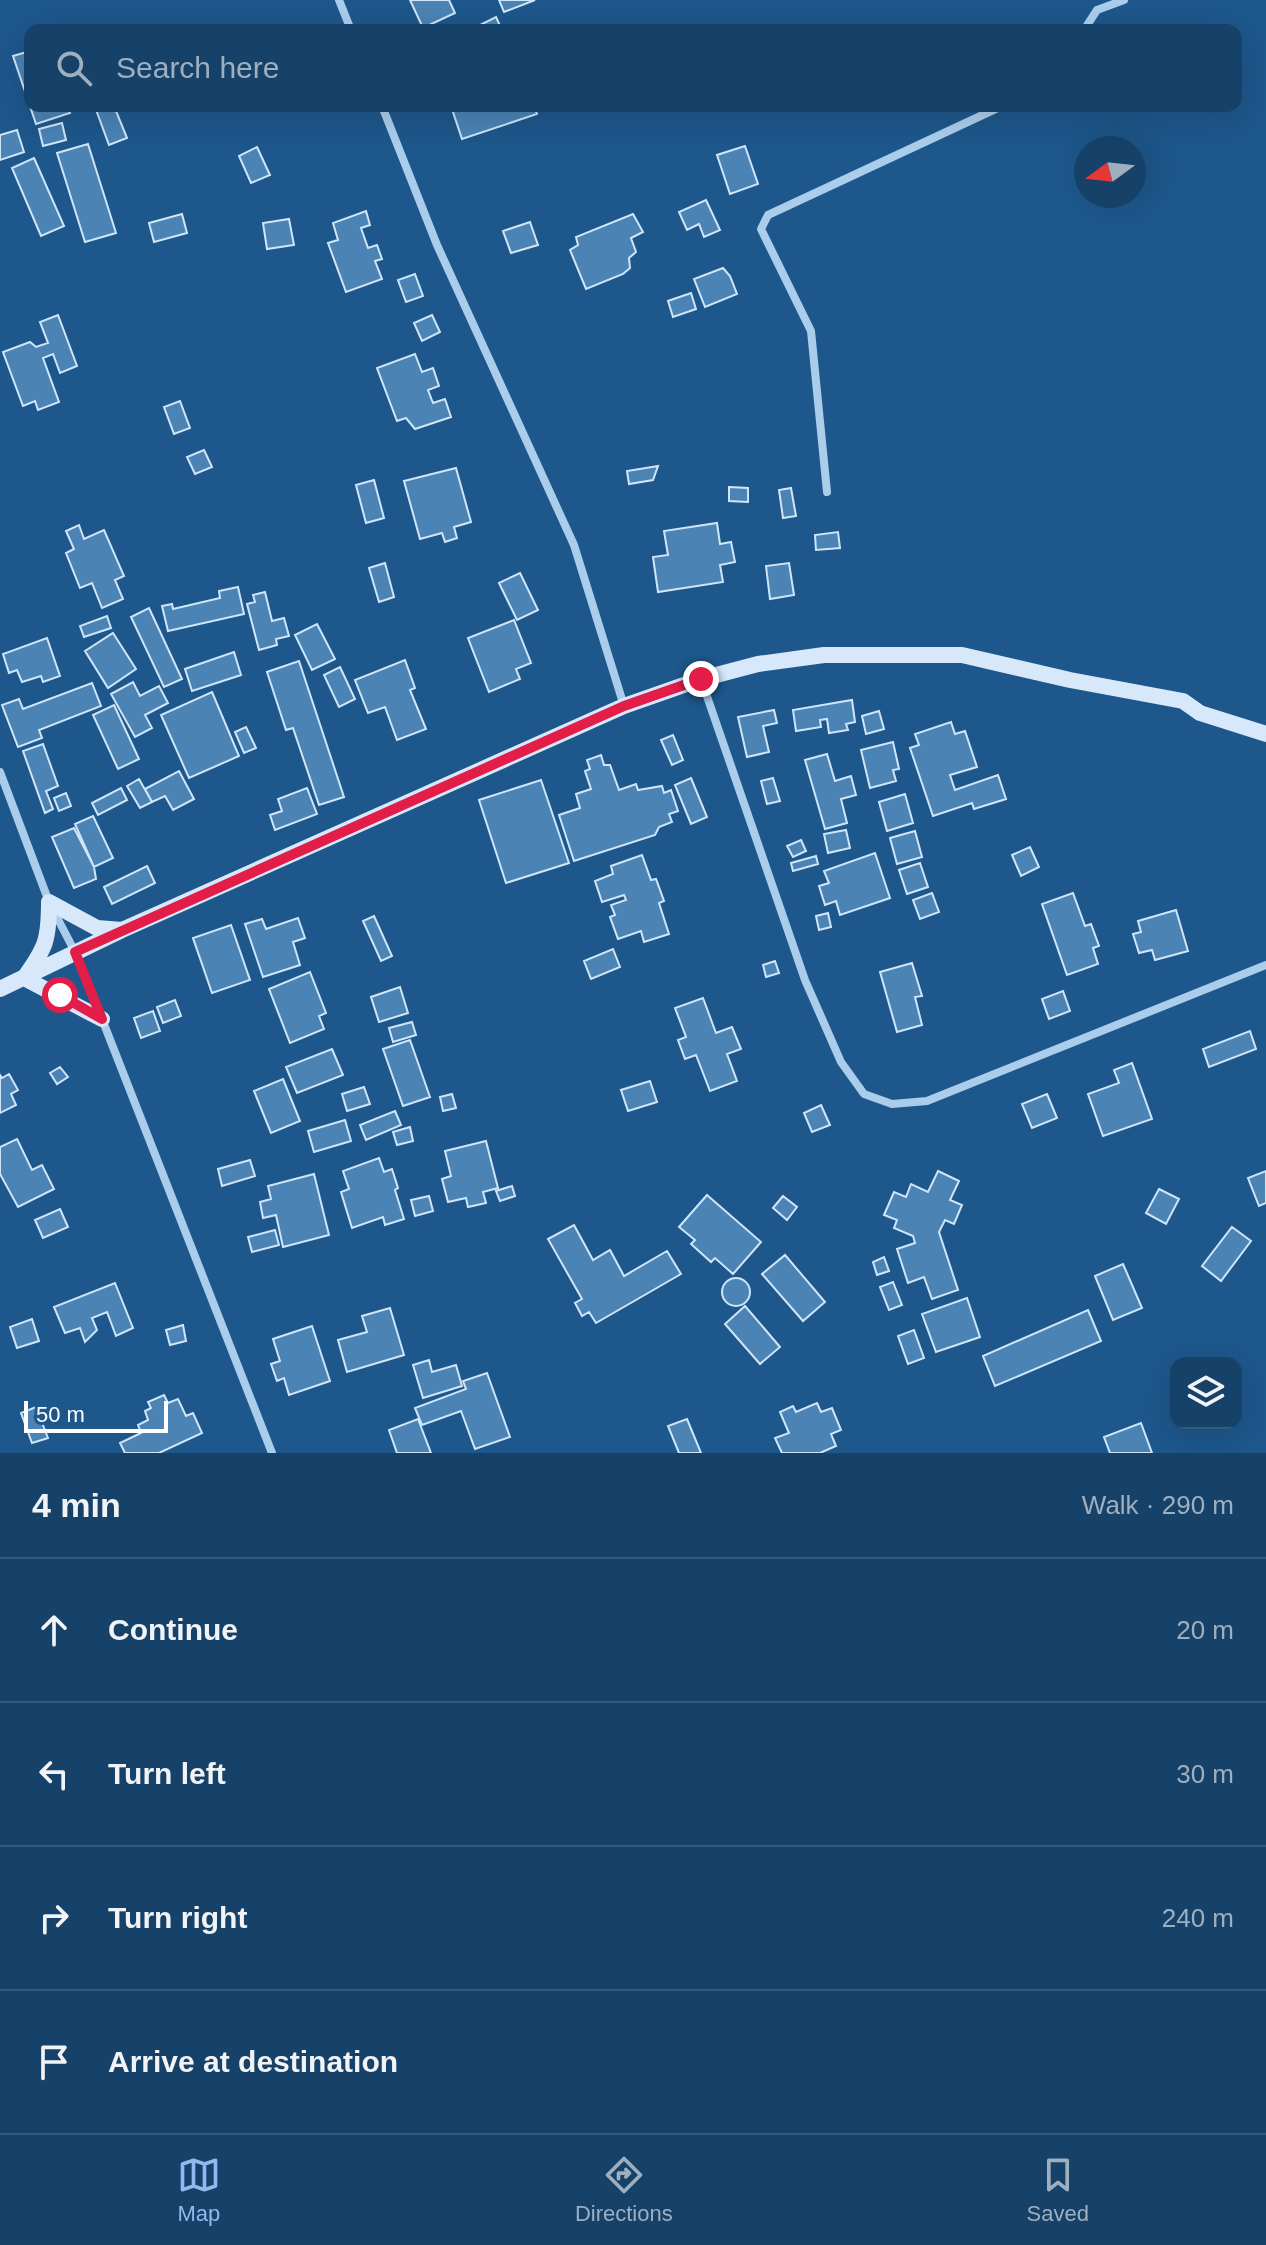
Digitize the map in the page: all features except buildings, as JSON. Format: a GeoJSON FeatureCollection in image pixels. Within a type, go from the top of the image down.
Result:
{"type":"FeatureCollection","features":[{"type":"Feature","properties":{"kind":"main road"},"geometry":{"type":"LineString","coordinates":[[0,989],[122,930],[624,706],[701,679],[758,664],[824,655],[962,655],[1070,680],[1183,701],[1200,713],[1266,734]]}},
{"type":"Feature","properties":{"kind":"main road"},"geometry":{"type":"LineString","coordinates":[[24,978],[43,952],[49,929],[49,902],[97,928],[122,930]]}},
{"type":"Feature","properties":{"kind":"main road"},"geometry":{"type":"LineString","coordinates":[[24,978],[102,1019]]}},
{"type":"Feature","properties":{"kind":"street"},"geometry":{"type":"LineString","coordinates":[[339,0],[349,24]]}},
{"type":"Feature","properties":{"kind":"street"},"geometry":{"type":"LineString","coordinates":[[1088,24],[1097,10],[1124,0]]}},
{"type":"Feature","properties":{"kind":"street"},"geometry":{"type":"LineString","coordinates":[[384,112],[437,245],[574,545],[624,706]]}},
{"type":"Feature","properties":{"kind":"street"},"geometry":{"type":"LineString","coordinates":[[827,492],[811,331],[761,229],[768,215],[989,112]]}},
{"type":"Feature","properties":{"kind":"street"},"geometry":{"type":"LineString","coordinates":[[701,679],[805,980],[841,1062],[864,1094],[892,1104],[927,1101],[1266,965]]}},
{"type":"Feature","properties":{"kind":"street"},"geometry":{"type":"LineString","coordinates":[[0,772],[49,902],[75,952],[102,1019],[272,1453]]}},
{"type":"Feature","properties":{"kind":"route"},"geometry":{"type":"LineString","coordinates":[[60,995],[102,1019],[75,952],[624,706],[701,679]]}}]}
